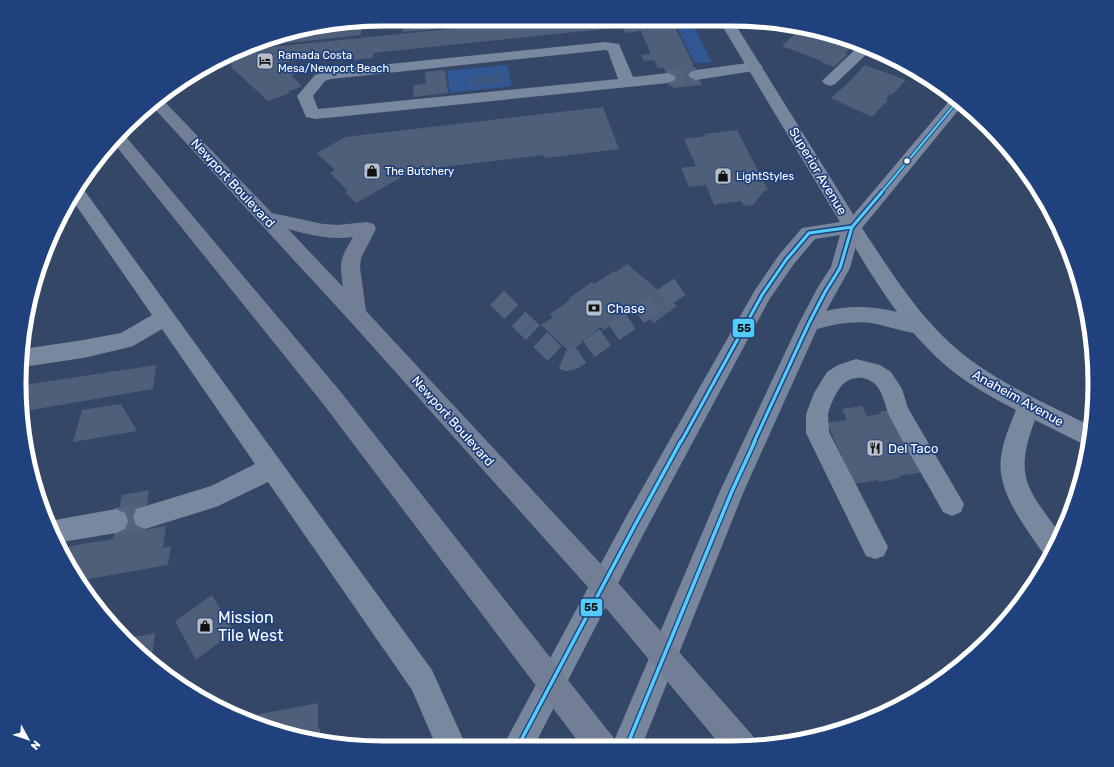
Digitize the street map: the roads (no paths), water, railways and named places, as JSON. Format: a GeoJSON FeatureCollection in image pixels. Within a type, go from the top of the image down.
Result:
{"type":"FeatureCollection","features":[{"type":"Feature","properties":{"kind":"highway","name":"Newport Boulevard"},"geometry":{"type":"LineString","coordinates":[[160,105],[356,314],[604,586],[737,741]]}},
{"type":"Feature","properties":{"kind":"highway"},"geometry":{"type":"LineString","coordinates":[[121,141],[332,398],[552,681],[597,741]]}},
{"type":"Feature","properties":{"kind":"highway"},"geometry":{"type":"LineString","coordinates":[[266,218],[323,231],[338,232],[367,229],[351,258],[350,267],[356,314]]}},
{"type":"Feature","properties":{"kind":"main road","name":"Superior Avenue"},"geometry":{"type":"LineString","coordinates":[[729,26],[852,227]]}},
{"type":"Feature","properties":{"kind":"main road"},"geometry":{"type":"LineString","coordinates":[[521,741],[604,586],[635,524],[762,295],[786,260],[809,233],[852,227],[840,268],[825,292],[809,323],[732,491],[629,741]]}},
{"type":"Feature","properties":{"kind":"main road"},"geometry":{"type":"LineString","coordinates":[[809,323],[840,316],[862,314],[891,318],[921,327]]}},
{"type":"Feature","properties":{"kind":"street"},"geometry":{"type":"LineString","coordinates":[[627,82],[614,47],[606,46],[330,75],[320,78],[305,96],[312,113],[316,114],[668,78]]}},
{"type":"Feature","properties":{"kind":"street"},"geometry":{"type":"LineString","coordinates":[[830,82],[862,51]]}},
{"type":"Feature","properties":{"kind":"street"},"geometry":{"type":"LineString","coordinates":[[696,74],[755,68]]}},
{"type":"Feature","properties":{"kind":"street"},"geometry":{"type":"LineString","coordinates":[[852,227],[954,105]]}},
{"type":"Feature","properties":{"kind":"street"},"geometry":{"type":"LineString","coordinates":[[79,196],[422,680],[449,741]]}},
{"type":"Feature","properties":{"kind":"street","name":"Superior Avenue"},"geometry":{"type":"LineString","coordinates":[[852,227],[885,280],[921,327],[949,355]]}},
{"type":"Feature","properties":{"kind":"street"},"geometry":{"type":"LineString","coordinates":[[27,357],[83,349],[126,340],[165,317]]}},
{"type":"Feature","properties":{"kind":"street","name":"Anaheim Avenue"},"geometry":{"type":"LineString","coordinates":[[949,355],[970,372],[997,388],[1084,434]]}},
{"type":"Feature","properties":{"kind":"street"},"geometry":{"type":"LineString","coordinates":[[875,547],[818,434],[817,414],[822,400],[835,378],[846,371],[856,368],[872,371],[883,378],[891,389],[898,411],[952,504]]}},
{"type":"Feature","properties":{"kind":"street"},"geometry":{"type":"LineString","coordinates":[[1029,405],[1014,449],[1012,463],[1013,477],[1018,491],[1051,542]]}},
{"type":"Feature","properties":{"kind":"street"},"geometry":{"type":"LineString","coordinates":[[145,517],[216,496],[271,468]]}},
{"type":"Feature","properties":{"kind":"street"},"geometry":{"type":"LineString","coordinates":[[58,531],[116,522]]}},
{"type":"Feature","properties":{"kind":"tunnel"},"geometry":{"type":"LineString","coordinates":[[668,78],[696,75]]}},
{"type":"Feature","properties":{"kind":"tunnel"},"geometry":{"type":"LineString","coordinates":[[497,298],[558,357],[567,361],[574,359],[685,283]]}},
{"type":"Feature","properties":{"kind":"tunnel"},"geometry":{"type":"LineString","coordinates":[[116,521],[145,517]]}},
{"type":"Feature","properties":{"kind":"place","name":"Ramada Costa Mesa/Newport Beach"},"geometry":{"type":"Point","coordinates":[265,61]}},
{"type":"Feature","properties":{"kind":"place","name":"The Butchery"},"geometry":{"type":"Point","coordinates":[372,171]}},
{"type":"Feature","properties":{"kind":"place","name":"LightStyles"},"geometry":{"type":"Point","coordinates":[723,176]}},
{"type":"Feature","properties":{"kind":"place","name":"Chase"},"geometry":{"type":"Point","coordinates":[594,308]}},
{"type":"Feature","properties":{"kind":"place","name":"Del Taco"},"geometry":{"type":"Point","coordinates":[875,448]}},
{"type":"Feature","properties":{"kind":"place","name":"Mission Tile West"},"geometry":{"type":"Point","coordinates":[205,626]}}]}
